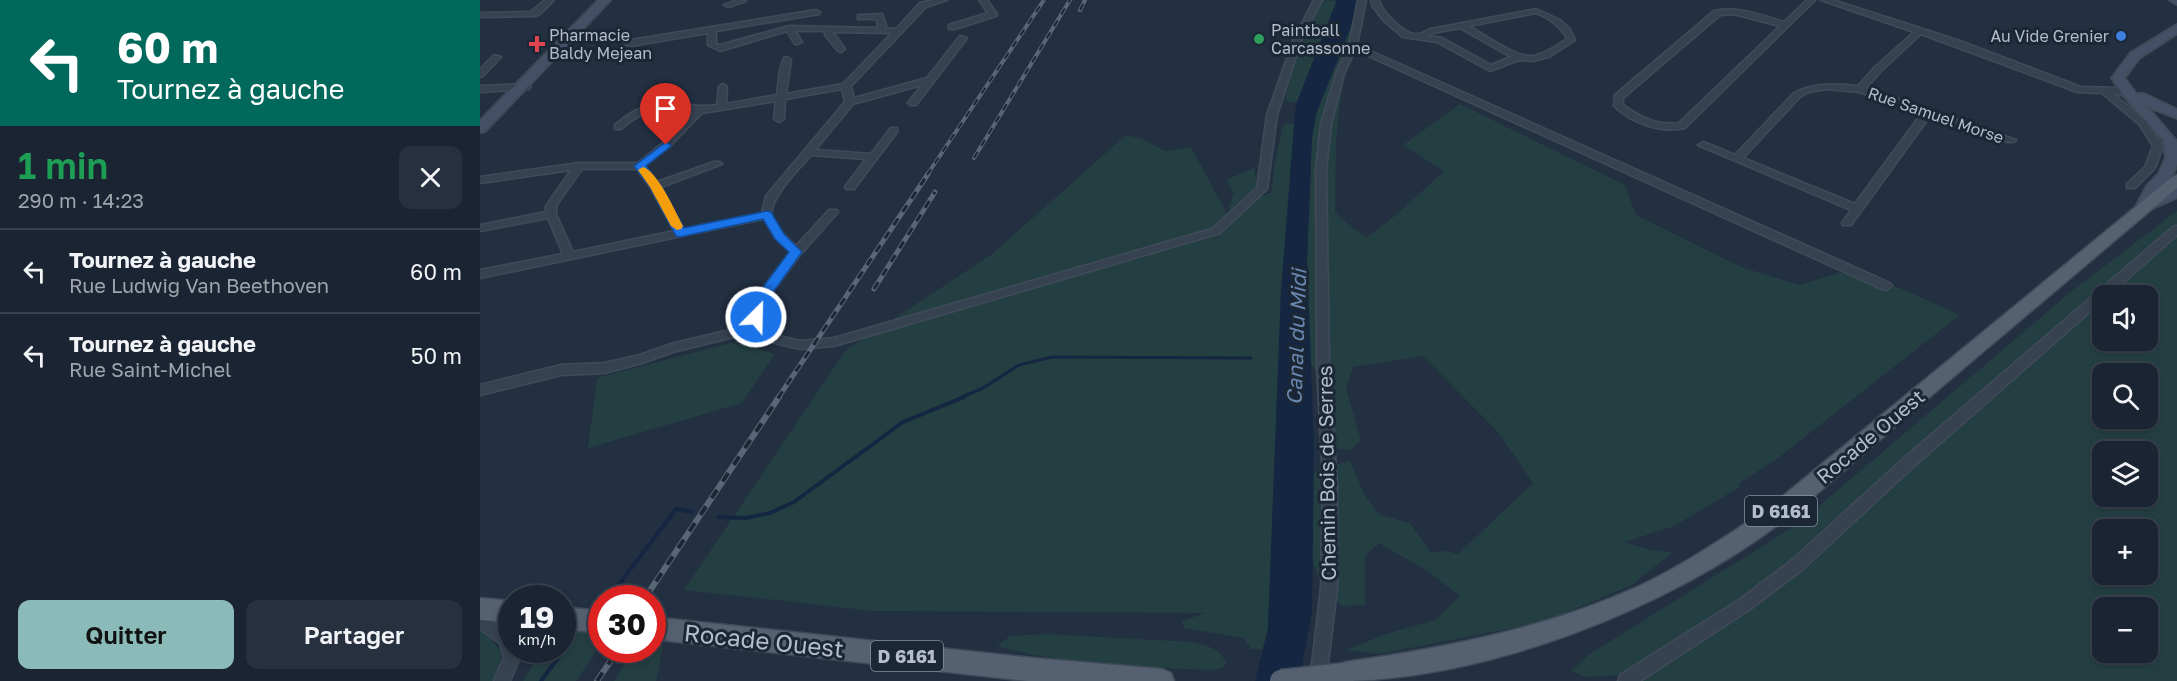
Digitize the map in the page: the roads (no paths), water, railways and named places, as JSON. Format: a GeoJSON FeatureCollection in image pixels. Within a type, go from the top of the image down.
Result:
{"type":"FeatureCollection","features":[{"type":"Feature","properties":{"kind":"main road"},"geometry":{"type":"LineString","coordinates":[[480,138],[522,87],[605,0]]}},
{"type":"Feature","properties":{"kind":"main road"},"geometry":{"type":"LineString","coordinates":[[2119,75],[2130,59],[2177,28]]}},
{"type":"Feature","properties":{"kind":"main road"},"geometry":{"type":"LineString","coordinates":[[2119,75],[2128,93],[2170,139],[2173,158],[2164,176],[2152,189],[2142,209]]}},
{"type":"Feature","properties":{"kind":"main road"},"geometry":{"type":"LineString","coordinates":[[2119,75],[2144,100],[2177,114]]}},
{"type":"Feature","properties":{"kind":"main road"},"geometry":{"type":"LineString","coordinates":[[480,128],[522,87]]}},
{"type":"Feature","properties":{"kind":"main road","name":"Rocade Ouest"},"geometry":{"type":"LineString","coordinates":[[1281,681],[1414,664],[1544,632],[1661,586],[1723,551],[1775,515],[2177,180]]}},
{"type":"Feature","properties":{"kind":"main road"},"geometry":{"type":"LineString","coordinates":[[2142,209],[2177,192]]}},
{"type":"Feature","properties":{"kind":"main road"},"geometry":{"type":"LineString","coordinates":[[480,609],[498,611]]}},
{"type":"Feature","properties":{"kind":"main road","name":"Rocade Ouest"},"geometry":{"type":"LineString","coordinates":[[666,630],[1033,670],[1162,681]]}},
{"type":"Feature","properties":{"kind":"street"},"geometry":{"type":"LineString","coordinates":[[480,15],[532,14],[550,0]]}},
{"type":"Feature","properties":{"kind":"street"},"geometry":{"type":"LineString","coordinates":[[728,5],[743,0]]}},
{"type":"Feature","properties":{"kind":"street"},"geometry":{"type":"LineString","coordinates":[[618,127],[632,114],[654,107],[692,108],[699,111],[846,86],[921,2],[943,0]]}},
{"type":"Feature","properties":{"kind":"street"},"geometry":{"type":"LineString","coordinates":[[952,27],[993,14],[983,0]]}},
{"type":"Feature","properties":{"kind":"street"},"geometry":{"type":"LineString","coordinates":[[480,390],[561,370],[604,368],[642,359],[671,348],[742,331],[800,345],[834,342],[1216,231],[1262,189],[1272,115],[1297,41],[1318,0]]}},
{"type":"Feature","properties":{"kind":"street","name":"Chemin Bois de Serres"},"geometry":{"type":"LineString","coordinates":[[1318,681],[1329,588],[1330,485],[1322,337],[1321,170],[1326,124],[1340,74],[1353,46],[1362,0]]}},
{"type":"Feature","properties":{"kind":"street"},"geometry":{"type":"LineString","coordinates":[[1375,0],[1386,18],[1406,35],[1438,40],[1490,68],[1518,57]]}},
{"type":"Feature","properties":{"kind":"street"},"geometry":{"type":"LineString","coordinates":[[1784,26],[1739,11],[1717,12],[1618,97],[1619,106],[1630,115],[1660,127],[1682,126],[1811,0]]}},
{"type":"Feature","properties":{"kind":"street"},"geometry":{"type":"LineString","coordinates":[[1825,0],[1920,31],[2080,90],[2128,93]]}},
{"type":"Feature","properties":{"kind":"street"},"geometry":{"type":"LineString","coordinates":[[1421,38],[1425,33],[1536,11],[1552,19],[1570,35],[1571,40],[1552,53],[1530,59],[1518,57],[1463,26]]}},
{"type":"Feature","properties":{"kind":"street"},"geometry":{"type":"LineString","coordinates":[[565,41],[625,33],[625,42],[631,44],[816,12]]}},
{"type":"Feature","properties":{"kind":"street"},"geometry":{"type":"LineString","coordinates":[[861,17],[879,16],[882,25],[878,31]]}},
{"type":"Feature","properties":{"kind":"street"},"geometry":{"type":"LineString","coordinates":[[712,30],[712,45],[720,48],[789,28],[897,31]]}},
{"type":"Feature","properties":{"kind":"street"},"geometry":{"type":"LineString","coordinates":[[789,28],[798,42]]}},
{"type":"Feature","properties":{"kind":"street"},"geometry":{"type":"LineString","coordinates":[[831,29],[828,33],[841,49]]}},
{"type":"Feature","properties":{"kind":"street"},"geometry":{"type":"LineString","coordinates":[[1860,89],[1878,69],[1920,31]]}},
{"type":"Feature","properties":{"kind":"street"},"geometry":{"type":"LineString","coordinates":[[913,103],[963,38]]}},
{"type":"Feature","properties":{"kind":"street"},"geometry":{"type":"LineString","coordinates":[[1353,46],[1886,286]]}},
{"type":"Feature","properties":{"kind":"street"},"geometry":{"type":"LineString","coordinates":[[936,56],[948,57]]}},
{"type":"Feature","properties":{"kind":"street"},"geometry":{"type":"LineString","coordinates":[[480,74],[497,57]]}},
{"type":"Feature","properties":{"kind":"street"},"geometry":{"type":"LineString","coordinates":[[779,119],[783,97],[783,71],[788,60]]}},
{"type":"Feature","properties":{"kind":"street"},"geometry":{"type":"LineString","coordinates":[[2105,91],[2112,87],[2119,75]]}},
{"type":"Feature","properties":{"kind":"street"},"geometry":{"type":"LineString","coordinates":[[796,252],[779,237],[767,215],[770,198],[850,102],[931,80]]}},
{"type":"Feature","properties":{"kind":"street"},"geometry":{"type":"LineString","coordinates":[[846,86],[850,102]]}},
{"type":"Feature","properties":{"kind":"street","name":"Rue Samuel Morse"},"geometry":{"type":"LineString","coordinates":[[1737,158],[1797,95],[1806,90],[1826,86],[1860,89],[2011,140]]}},
{"type":"Feature","properties":{"kind":"street"},"geometry":{"type":"LineString","coordinates":[[480,89],[522,87]]}},
{"type":"Feature","properties":{"kind":"street"},"geometry":{"type":"LineString","coordinates":[[721,107],[723,87]]}},
{"type":"Feature","properties":{"kind":"street"},"geometry":{"type":"LineString","coordinates":[[493,88],[506,102]]}},
{"type":"Feature","properties":{"kind":"street"},"geometry":{"type":"LineString","coordinates":[[2105,91],[2142,122],[2158,146],[2150,168],[2131,186]]}},
{"type":"Feature","properties":{"kind":"street"},"geometry":{"type":"LineString","coordinates":[[480,180],[579,166],[640,166],[666,145],[699,111]]}},
{"type":"Feature","properties":{"kind":"street"},"geometry":{"type":"LineString","coordinates":[[1847,223],[1927,113]]}},
{"type":"Feature","properties":{"kind":"street"},"geometry":{"type":"LineString","coordinates":[[850,187],[894,130]]}},
{"type":"Feature","properties":{"kind":"street"},"geometry":{"type":"LineString","coordinates":[[1703,145],[1857,209]]}},
{"type":"Feature","properties":{"kind":"street"},"geometry":{"type":"LineString","coordinates":[[807,152],[874,157]]}},
{"type":"Feature","properties":{"kind":"street"},"geometry":{"type":"LineString","coordinates":[[656,186],[717,164]]}},
{"type":"Feature","properties":{"kind":"street"},"geometry":{"type":"LineString","coordinates":[[570,256],[551,214],[551,206],[579,166]]}},
{"type":"Feature","properties":{"kind":"street"},"geometry":{"type":"LineString","coordinates":[[640,166],[656,186],[680,233]]}},
{"type":"Feature","properties":{"kind":"street"},"geometry":{"type":"LineString","coordinates":[[755,321],[759,301],[796,252],[833,212]]}},
{"type":"Feature","properties":{"kind":"street"},"geometry":{"type":"LineString","coordinates":[[480,228],[551,214]]}},
{"type":"Feature","properties":{"kind":"street"},"geometry":{"type":"LineString","coordinates":[[480,274],[767,215]]}},
{"type":"Feature","properties":{"kind":"street"},"geometry":{"type":"LineString","coordinates":[[1626,681],[1744,605],[1797,565],[1908,463],[2177,229]]}},
{"type":"Feature","properties":{"kind":"street"},"geometry":{"type":"LineString","coordinates":[[480,620],[506,638],[512,657],[502,681]]}},
{"type":"Feature","properties":{"kind":"water","name":"Canal du Midi"},"geometry":{"type":"Polygon","coordinates":[[[1337,0],[1358,0],[1354,19],[1316,114],[1312,137],[1307,262],[1314,446],[1312,612],[1299,681],[1255,681],[1268,629],[1281,292],[1295,112],[1337,0]]]}},
{"type":"Feature","properties":{"kind":"waterway"},"geometry":{"type":"LineString","coordinates":[[960,398],[983,388],[1019,365],[1052,357],[1251,358]]}},
{"type":"Feature","properties":{"kind":"waterway"},"geometry":{"type":"LineString","coordinates":[[719,517],[745,518],[770,513],[794,502],[903,422],[964,397]]}},
{"type":"Feature","properties":{"kind":"waterway"},"geometry":{"type":"LineString","coordinates":[[619,585],[676,509],[692,512]]}},
{"type":"Feature","properties":{"kind":"waterway"},"geometry":{"type":"LineString","coordinates":[[541,681],[554,663]]}},
{"type":"Feature","properties":{"kind":"railway"},"geometry":{"type":"LineString","coordinates":[[927,175],[1044,0]]}},
{"type":"Feature","properties":{"kind":"railway"},"geometry":{"type":"LineString","coordinates":[[974,158],[1070,0]]}},
{"type":"Feature","properties":{"kind":"railway"},"geometry":{"type":"LineString","coordinates":[[1080,10],[1085,0]]}},
{"type":"Feature","properties":{"kind":"railway"},"geometry":{"type":"LineString","coordinates":[[778,398],[928,174]]}},
{"type":"Feature","properties":{"kind":"railway"},"geometry":{"type":"LineString","coordinates":[[874,289],[935,192]]}},
{"type":"Feature","properties":{"kind":"railway"},"geometry":{"type":"LineString","coordinates":[[654,585],[779,397]]}},
{"type":"Feature","properties":{"kind":"railway"},"geometry":{"type":"LineString","coordinates":[[597,681],[609,663]]}},
{"type":"Feature","properties":{"kind":"place","name":"Au Vide Grenier"},"geometry":{"type":"Point","coordinates":[2121,36]}},
{"type":"Feature","properties":{"kind":"place","name":"Paintball Carcassonne"},"geometry":{"type":"Point","coordinates":[1259,39]}},
{"type":"Feature","properties":{"kind":"place","name":"Pharmacie Baldy Mejean"},"geometry":{"type":"Point","coordinates":[537,44]}}]}
